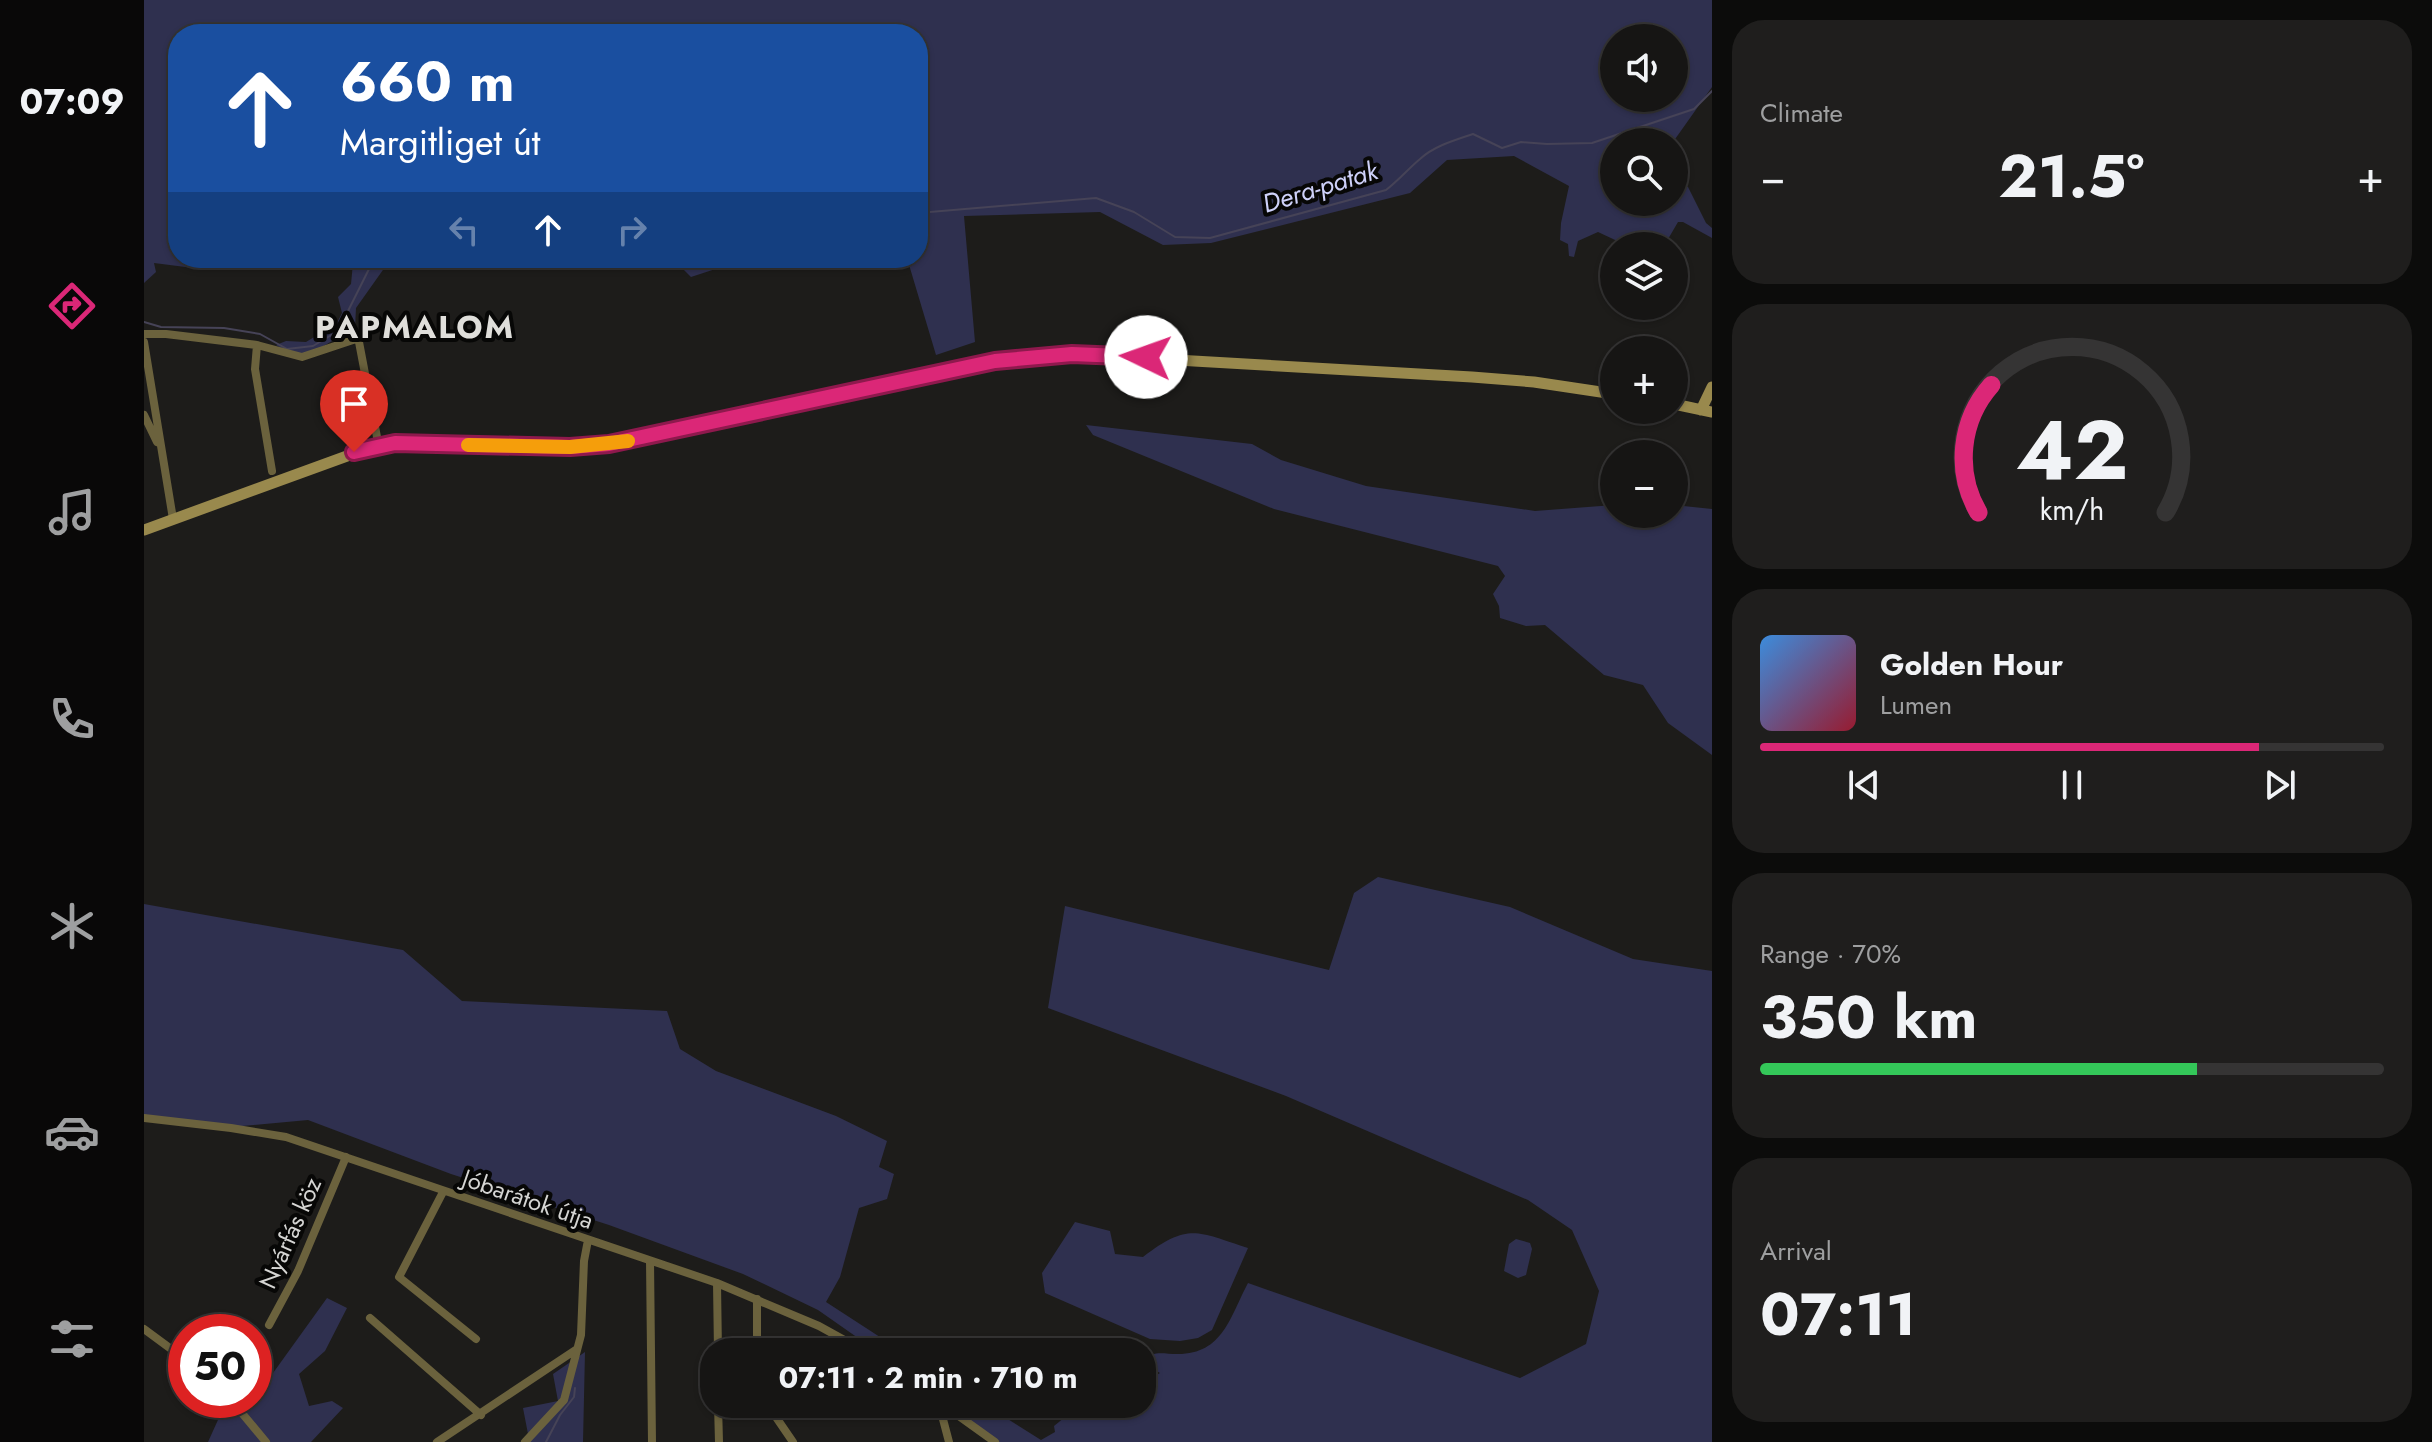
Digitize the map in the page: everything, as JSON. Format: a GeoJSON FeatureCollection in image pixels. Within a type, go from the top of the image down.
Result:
{"type":"FeatureCollection","features":[{"type":"Feature","properties":{"kind":"main road"},"geometry":{"type":"LineString","coordinates":[[144,530],[354,452],[387,444],[570,447],[609,444],[995,361],[1072,354],[1472,377],[1545,383],[1600,392]]}},
{"type":"Feature","properties":{"kind":"main road"},"geometry":{"type":"LineString","coordinates":[[1707,411],[1712,387]]}},
{"type":"Feature","properties":{"kind":"street"},"geometry":{"type":"LineString","coordinates":[[144,334],[257,345],[302,357],[356,339],[377,437]]}},
{"type":"Feature","properties":{"kind":"street"},"geometry":{"type":"LineString","coordinates":[[144,342],[173,519]]}},
{"type":"Feature","properties":{"kind":"street"},"geometry":{"type":"LineString","coordinates":[[257,345],[255,369],[272,471]]}},
{"type":"Feature","properties":{"kind":"street"},"geometry":{"type":"LineString","coordinates":[[144,415],[160,450]]}},
{"type":"Feature","properties":{"kind":"street","name":"Jóbarátok útja"},"geometry":{"type":"LineString","coordinates":[[144,1118],[286,1137],[717,1283],[841,1338]]}},
{"type":"Feature","properties":{"kind":"street","name":"Nyárfás köz"},"geometry":{"type":"LineString","coordinates":[[272,1319],[298,1271],[346,1157]]}},
{"type":"Feature","properties":{"kind":"street"},"geometry":{"type":"LineString","coordinates":[[443,1192],[399,1277],[476,1339]]}},
{"type":"Feature","properties":{"kind":"street"},"geometry":{"type":"LineString","coordinates":[[525,1442],[564,1400],[581,1335],[584,1261],[588,1240]]}},
{"type":"Feature","properties":{"kind":"street"},"geometry":{"type":"LineString","coordinates":[[650,1261],[652,1442]]}},
{"type":"Feature","properties":{"kind":"street"},"geometry":{"type":"LineString","coordinates":[[717,1283],[718,1338]]}},
{"type":"Feature","properties":{"kind":"street"},"geometry":{"type":"LineString","coordinates":[[757,1299],[757,1338]]}},
{"type":"Feature","properties":{"kind":"street"},"geometry":{"type":"LineString","coordinates":[[370,1318],[481,1415]]}},
{"type":"Feature","properties":{"kind":"street"},"geometry":{"type":"LineString","coordinates":[[144,1329],[168,1347]]}},
{"type":"Feature","properties":{"kind":"street"},"geometry":{"type":"LineString","coordinates":[[437,1442],[577,1348]]}},
{"type":"Feature","properties":{"kind":"street"},"geometry":{"type":"LineString","coordinates":[[247,1418],[266,1442]]}},
{"type":"Feature","properties":{"kind":"street"},"geometry":{"type":"LineString","coordinates":[[718,1418],[719,1442]]}},
{"type":"Feature","properties":{"kind":"street"},"geometry":{"type":"LineString","coordinates":[[777,1418],[793,1442]]}},
{"type":"Feature","properties":{"kind":"street"},"geometry":{"type":"LineString","coordinates":[[943,1418],[949,1442]]}},
{"type":"Feature","properties":{"kind":"street"},"geometry":{"type":"LineString","coordinates":[[960,1418],[995,1442]]}},
{"type":"Feature","properties":{"kind":"street"},"geometry":{"type":"LineString","coordinates":[[254,1426],[258,1442]]}},
{"type":"Feature","properties":{"kind":"shaded area"},"geometry":{"type":"Polygon","coordinates":[[[144,0],[1712,0],[1712,87],[1683,128],[1600,128],[1600,216],[1688,216],[1688,187],[1706,223],[1712,228],[1712,238],[1683,222],[1678,222],[1672,232],[1598,232],[1578,241],[1574,257],[1569,256],[1568,244],[1560,240],[1569,186],[1514,156],[1447,160],[1410,193],[1211,243],[1163,245],[1100,212],[964,216],[975,342],[936,355],[910,268],[928,268],[928,24],[168,24],[168,265],[154,263],[156,272],[144,283],[144,0]]]}},
{"type":"Feature","properties":{"kind":"shaded area"},"geometry":{"type":"Polygon","coordinates":[[[353,268],[384,268],[356,308],[355,328],[308,352],[287,351],[276,345],[286,341],[306,342],[337,323],[342,313],[338,297],[351,284],[353,268]]]}},
{"type":"Feature","properties":{"kind":"shaded area"},"geometry":{"type":"Polygon","coordinates":[[[682,268],[718,268],[691,277],[682,268]]]}},
{"type":"Feature","properties":{"kind":"shaded area"},"geometry":{"type":"Polygon","coordinates":[[[1086,425],[1252,444],[1281,460],[1366,486],[1535,511],[1600,506],[1600,528],[1688,528],[1688,506],[1712,509],[1712,755],[1668,723],[1643,685],[1604,675],[1545,625],[1526,626],[1500,618],[1493,594],[1505,576],[1498,566],[1274,509],[1093,435],[1086,425]]]}},
{"type":"Feature","properties":{"kind":"shaded area"},"geometry":{"type":"Polygon","coordinates":[[[1378,877],[1510,907],[1633,959],[1712,971],[1712,1442],[998,1442],[966,1418],[1006,1418],[1041,1440],[1055,1432],[1054,1426],[1064,1418],[1156,1418],[1156,1375],[1160,1373],[1156,1371],[1156,1354],[1178,1354],[1205,1348],[1223,1331],[1248,1283],[1520,1378],[1586,1344],[1599,1291],[1572,1230],[1528,1200],[1286,1096],[1048,1008],[1065,906],[1329,970],[1354,893],[1378,877]]]}},
{"type":"Feature","properties":{"kind":"shaded area"},"geometry":{"type":"Polygon","coordinates":[[[144,904],[403,950],[462,1001],[667,1011],[680,1049],[716,1071],[836,1116],[887,1141],[879,1167],[894,1174],[887,1199],[859,1208],[840,1277],[826,1302],[881,1338],[858,1338],[818,1310],[743,1274],[609,1225],[451,1174],[308,1120],[231,1127],[144,1118],[144,904]]]}},
{"type":"Feature","properties":{"kind":"shaded area"},"geometry":{"type":"Polygon","coordinates":[[[1075,1222],[1110,1231],[1115,1254],[1143,1257],[1172,1239],[1194,1233],[1248,1248],[1212,1330],[1198,1338],[1180,1341],[1148,1338],[1045,1293],[1042,1273],[1075,1222]]]}},
{"type":"Feature","properties":{"kind":"shaded area"},"geometry":{"type":"Polygon","coordinates":[[[1516,1239],[1530,1243],[1532,1249],[1526,1275],[1518,1278],[1504,1271],[1509,1244],[1516,1239]]]}},
{"type":"Feature","properties":{"kind":"shaded area"},"geometry":{"type":"Polygon","coordinates":[[[327,1298],[347,1308],[325,1351],[299,1374],[309,1406],[332,1401],[343,1408],[311,1442],[208,1442],[219,1418],[272,1418],[272,1374],[327,1298]]]}},
{"type":"Feature","properties":{"kind":"shaded area"},"geometry":{"type":"Polygon","coordinates":[[[585,1352],[583,1442],[523,1442],[528,1434],[523,1408],[558,1401],[553,1374],[585,1352]]]}},
{"type":"Feature","properties":{"kind":"waterway","name":"Dera-patak"},"geometry":{"type":"LineString","coordinates":[[928,212],[1096,198],[1134,212],[1175,237],[1210,238],[1386,190],[1432,150],[1473,134],[1502,148],[1521,142],[1592,143],[1694,109],[1712,91]]}},
{"type":"Feature","properties":{"kind":"waterway","name":"Dera-patak"},"geometry":{"type":"LineString","coordinates":[[144,322],[161,327],[224,328],[260,334],[287,349],[313,346],[338,331],[370,268]]}},
{"type":"Feature","properties":{"kind":"waterway"},"geometry":{"type":"LineString","coordinates":[[546,1442],[574,1397],[575,1388]]}},
{"type":"Feature","properties":{"kind":"slow traffic"},"geometry":{"type":"LineString","coordinates":[[468,445],[570,447],[628,441]]}},
{"type":"Feature","properties":{"kind":"district","name":"PAPMALOM"},"geometry":{"type":"Point","coordinates":[415,327]}},
{"type":"Feature","properties":{"kind":"route"},"geometry":{"type":"LineString","coordinates":[[354,452],[395,443],[570,447],[609,444],[995,361],[1072,354],[1146,357]]}}]}
